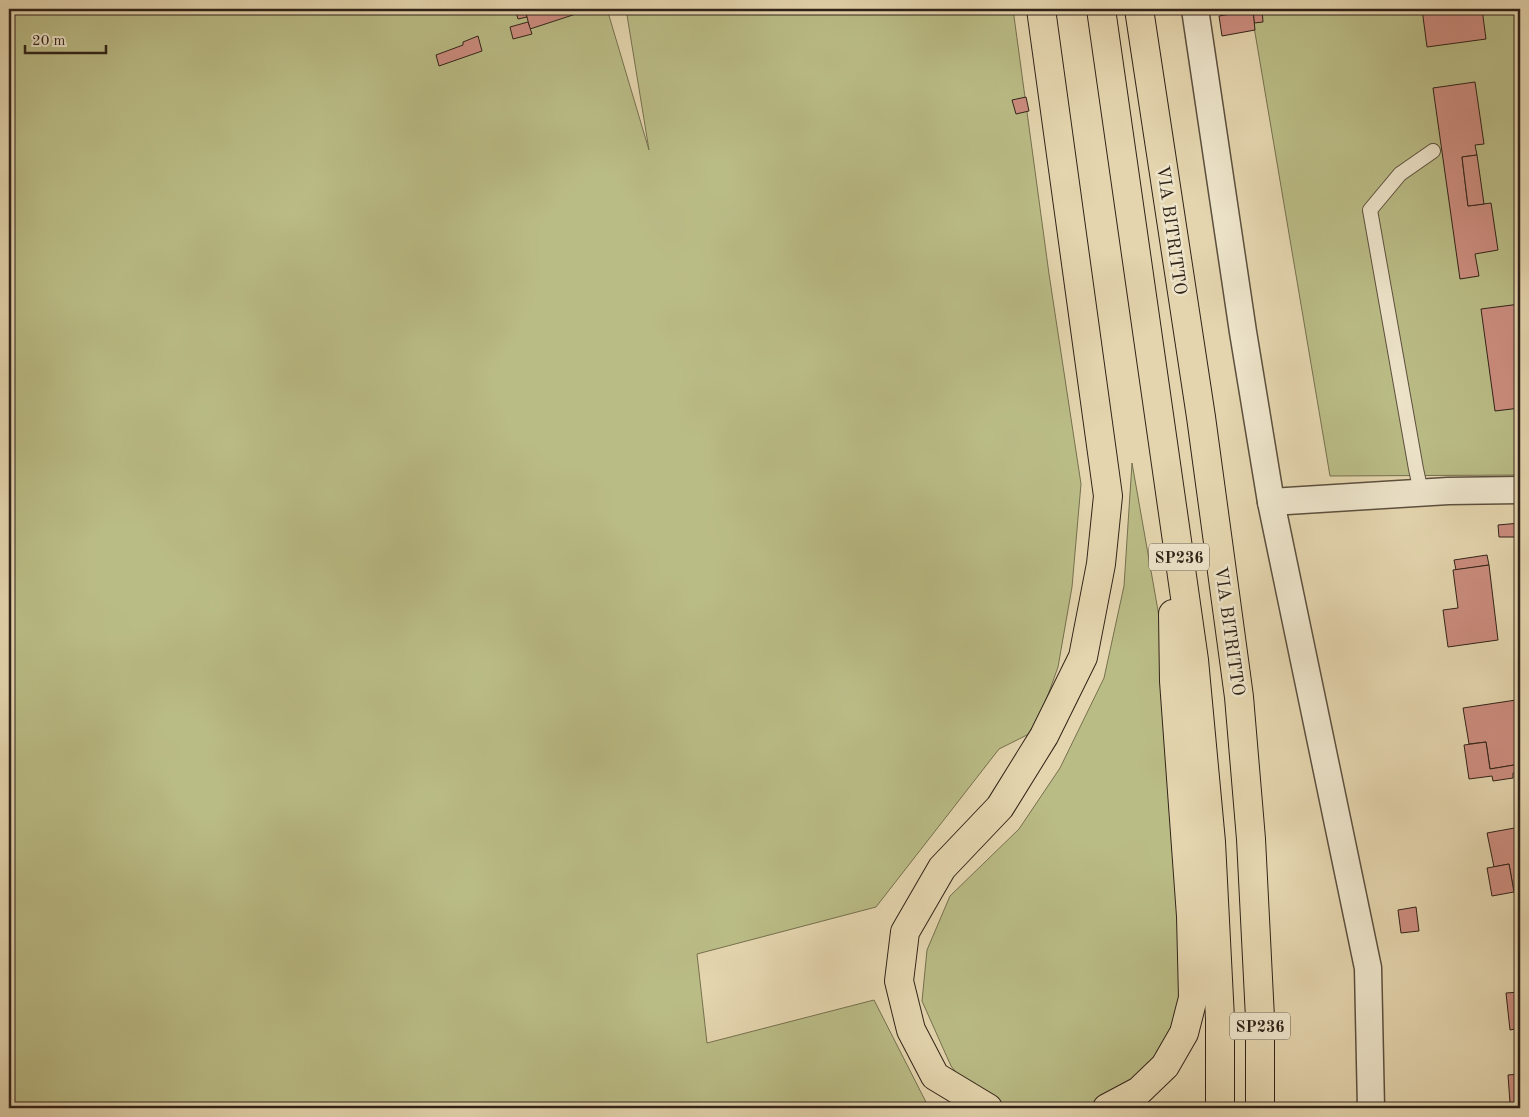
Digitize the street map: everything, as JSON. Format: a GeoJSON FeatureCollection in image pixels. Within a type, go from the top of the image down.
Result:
{"type":"FeatureCollection","features":[{"type":"Feature","properties":{"kind":"highway"},"geometry":{"type":"LineString","coordinates":[[988,1108],[935,1076],[911,1030],[899,981],[905,932],[942,868],[1000,807],[1044,736],[1083,658],[1101,564],[1108,496],[1040,9]]}},
{"type":"Feature","properties":{"kind":"highway","name":"SP236"},"geometry":{"type":"LineString","coordinates":[[1101,9],[1162,423],[1194,660],[1211,842],[1220,1019],[1220,1108]]}},
{"type":"Feature","properties":{"kind":"highway","name":"VIA BITRITTO"},"geometry":{"type":"LineString","coordinates":[[1139,9],[1199,408],[1239,697],[1251,839],[1260,1018],[1260,1108]]}},
{"type":"Feature","properties":{"kind":"highway"},"geometry":{"type":"LineString","coordinates":[[1107,1108],[1139,1091],[1165,1066],[1184,1033],[1193,998],[1191,916],[1174,681],[1173,515]]}},
{"type":"Feature","properties":{"kind":"highway"},"geometry":{"type":"LineString","coordinates":[[1256,944],[1267,1000],[1278,1082],[1278,1108]]}},
{"type":"Feature","properties":{"kind":"street"},"geometry":{"type":"LineString","coordinates":[[1195,9],[1242,332],[1271,502],[1368,968],[1371,1108]]}},
{"type":"Feature","properties":{"kind":"street"},"geometry":{"type":"LineString","coordinates":[[1271,502],[1421,492],[1520,490]]}},
{"type":"Feature","properties":{"kind":"lane"},"geometry":{"type":"LineString","coordinates":[[1421,492],[1370,210],[1400,174],[1433,151]]}},
{"type":"Feature","properties":{"kind":"green space"},"geometry":{"type":"Polygon","coordinates":[[[9,9],[607,9],[649,150],[626,9],[1013,9],[1049,274],[1081,484],[1072,587],[1058,667],[1035,731],[999,749],[876,907],[697,954],[707,1043],[874,1000],[929,1108],[9,1108],[9,9]]]}},
{"type":"Feature","properties":{"kind":"green space"},"geometry":{"type":"Polygon","coordinates":[[[1251,9],[1520,9],[1520,475],[1330,476],[1251,9]]]}},
{"type":"Feature","properties":{"kind":"green space"},"geometry":{"type":"Polygon","coordinates":[[[1132,463],[1163,639],[1184,1033],[1107,1108],[988,1108],[984,1107],[951,1066],[922,1001],[927,950],[950,896],[1019,829],[1060,768],[1104,678],[1124,586],[1132,463]]]}},
{"type":"Feature","properties":{"kind":"building"},"geometry":{"type":"Polygon","coordinates":[[[515,9],[525,9],[527,17],[518,19],[515,9]]]}},
{"type":"Feature","properties":{"kind":"building"},"geometry":{"type":"Polygon","coordinates":[[[525,9],[587,9],[588,10],[530,29],[525,9]]]}},
{"type":"Feature","properties":{"kind":"building"},"geometry":{"type":"Polygon","coordinates":[[[1242,9],[1262,9],[1263,22],[1254,23],[1253,10],[1243,12],[1242,9]]]}},
{"type":"Feature","properties":{"kind":"building"},"geometry":{"type":"Polygon","coordinates":[[[1422,9],[1482,9],[1486,39],[1427,47],[1422,9]]]}},
{"type":"Feature","properties":{"kind":"building"},"geometry":{"type":"Polygon","coordinates":[[[1253,10],[1255,30],[1222,36],[1219,16],[1253,10]]]}},
{"type":"Feature","properties":{"kind":"building"},"geometry":{"type":"Polygon","coordinates":[[[528,22],[532,34],[513,39],[510,27],[528,22]]]}},
{"type":"Feature","properties":{"kind":"building"},"geometry":{"type":"Polygon","coordinates":[[[478,36],[482,51],[439,66],[436,55],[463,45],[463,42],[478,36]]]}},
{"type":"Feature","properties":{"kind":"building"},"geometry":{"type":"Polygon","coordinates":[[[1475,82],[1484,144],[1475,145],[1477,155],[1462,157],[1468,206],[1491,203],[1498,250],[1475,254],[1479,276],[1460,279],[1433,88],[1475,82]]]}},
{"type":"Feature","properties":{"kind":"building"},"geometry":{"type":"Polygon","coordinates":[[[1026,97],[1029,111],[1016,114],[1012,100],[1026,97]]]}},
{"type":"Feature","properties":{"kind":"building"},"geometry":{"type":"Polygon","coordinates":[[[1477,155],[1484,204],[1468,206],[1462,157],[1477,155]]]}},
{"type":"Feature","properties":{"kind":"building"},"geometry":{"type":"Polygon","coordinates":[[[1520,304],[1520,408],[1495,411],[1481,309],[1520,304]]]}},
{"type":"Feature","properties":{"kind":"building"},"geometry":{"type":"Polygon","coordinates":[[[1520,523],[1520,537],[1499,537],[1498,525],[1520,523]]]}},
{"type":"Feature","properties":{"kind":"building"},"geometry":{"type":"Polygon","coordinates":[[[1487,555],[1489,565],[1456,570],[1454,560],[1487,555]]]}},
{"type":"Feature","properties":{"kind":"building"},"geometry":{"type":"Polygon","coordinates":[[[1489,565],[1498,640],[1448,647],[1443,610],[1458,608],[1453,570],[1489,565]]]}},
{"type":"Feature","properties":{"kind":"building"},"geometry":{"type":"Polygon","coordinates":[[[1516,700],[1520,729],[1520,764],[1490,769],[1486,742],[1469,744],[1463,708],[1516,700]]]}},
{"type":"Feature","properties":{"kind":"building"},"geometry":{"type":"Polygon","coordinates":[[[1486,742],[1490,769],[1520,764],[1520,772],[1513,773],[1513,778],[1493,781],[1492,776],[1469,779],[1464,745],[1486,742]]]}},
{"type":"Feature","properties":{"kind":"building"},"geometry":{"type":"Polygon","coordinates":[[[1520,827],[1520,891],[1514,892],[1509,864],[1494,867],[1487,833],[1520,827]]]}},
{"type":"Feature","properties":{"kind":"building"},"geometry":{"type":"Polygon","coordinates":[[[1509,864],[1514,892],[1492,896],[1487,868],[1509,864]]]}},
{"type":"Feature","properties":{"kind":"building"},"geometry":{"type":"Polygon","coordinates":[[[1416,907],[1419,931],[1401,933],[1398,910],[1416,907]]]}},
{"type":"Feature","properties":{"kind":"building"},"geometry":{"type":"Polygon","coordinates":[[[1520,992],[1520,1028],[1510,1030],[1506,993],[1520,992]]]}},
{"type":"Feature","properties":{"kind":"building"},"geometry":{"type":"Polygon","coordinates":[[[1520,1074],[1520,1108],[1507,1108],[1507,1104],[1510,1103],[1508,1075],[1520,1074]]]}}]}
